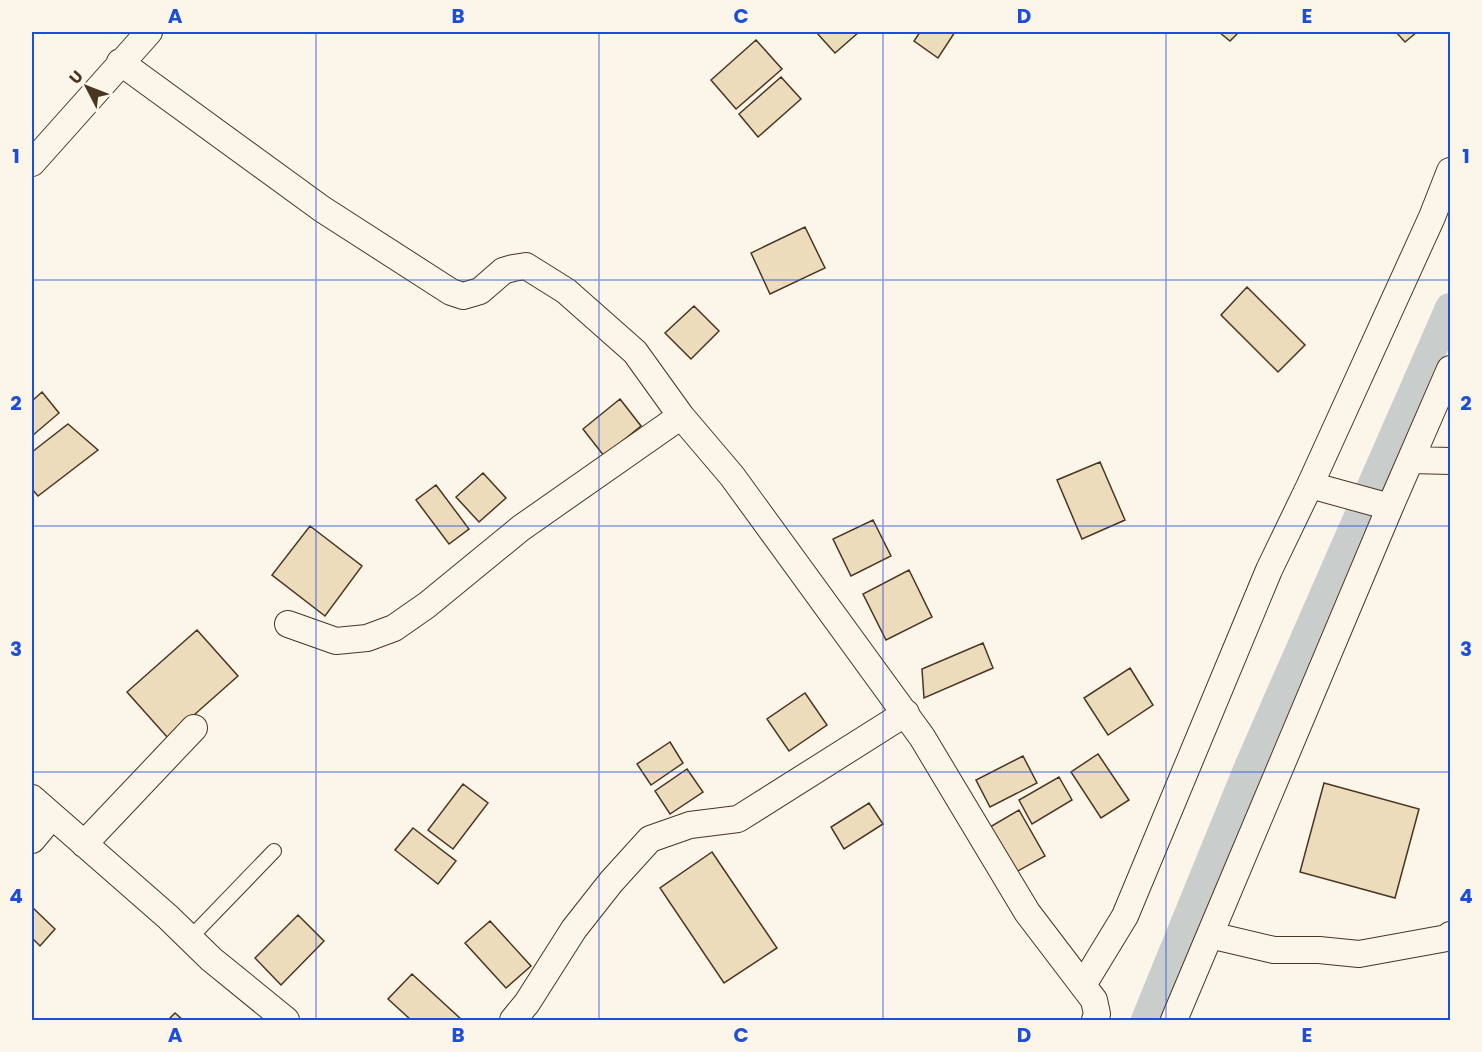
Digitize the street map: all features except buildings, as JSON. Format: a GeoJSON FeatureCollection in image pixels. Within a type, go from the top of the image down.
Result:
{"type":"FeatureCollection","features":[{"type":"Feature","properties":{"kind":"street"},"geometry":{"type":"LineString","coordinates":[[32,163],[149,32]]}},
{"type":"Feature","properties":{"kind":"street"},"geometry":{"type":"LineString","coordinates":[[120,62],[322,209],[451,292],[463,296],[480,291],[503,272],[526,266],[566,291],[635,352],[681,416],[732,476],[922,737],[1027,912],[1094,1000],[1097,1014],[1095,1020]]}},
{"type":"Feature","properties":{"kind":"street"},"geometry":{"type":"LineString","coordinates":[[1083,985],[1125,916],[1269,570],[1428,227],[1450,171]]}},
{"type":"Feature","properties":{"kind":"street"},"geometry":{"type":"LineString","coordinates":[[1174,1020],[1385,506],[1411,460],[1450,369]]}},
{"type":"Feature","properties":{"kind":"street"},"geometry":{"type":"LineString","coordinates":[[288,624],[336,641],[367,639],[394,628],[427,605],[520,528],[681,416]]}},
{"type":"Feature","properties":{"kind":"street"},"geometry":{"type":"LineString","coordinates":[[1411,460],[1450,461]]}},
{"type":"Feature","properties":{"kind":"street"},"geometry":{"type":"LineString","coordinates":[[1310,485],[1385,506]]}},
{"type":"Feature","properties":{"kind":"street"},"geometry":{"type":"LineString","coordinates":[[513,1020],[527,1003],[574,929],[650,838],[690,825],[738,819],[906,714]]}},
{"type":"Feature","properties":{"kind":"street"},"geometry":{"type":"LineString","coordinates":[[84,844],[194,728]]}},
{"type":"Feature","properties":{"kind":"street"},"geometry":{"type":"LineString","coordinates":[[32,798],[168,917],[211,959],[286,1020]]}},
{"type":"Feature","properties":{"kind":"street"},"geometry":{"type":"LineString","coordinates":[[32,840],[52,816]]}},
{"type":"Feature","properties":{"kind":"street"},"geometry":{"type":"LineString","coordinates":[[1210,934],[1274,950],[1320,950],[1359,954],[1449,940]]}},
{"type":"Feature","properties":{"kind":"lane"},"geometry":{"type":"LineString","coordinates":[[190,938],[274,851]]}},
{"type":"Feature","properties":{"kind":"waterway"},"geometry":{"type":"LineString","coordinates":[[1146,1020],[1250,765],[1450,308]]}}]}
